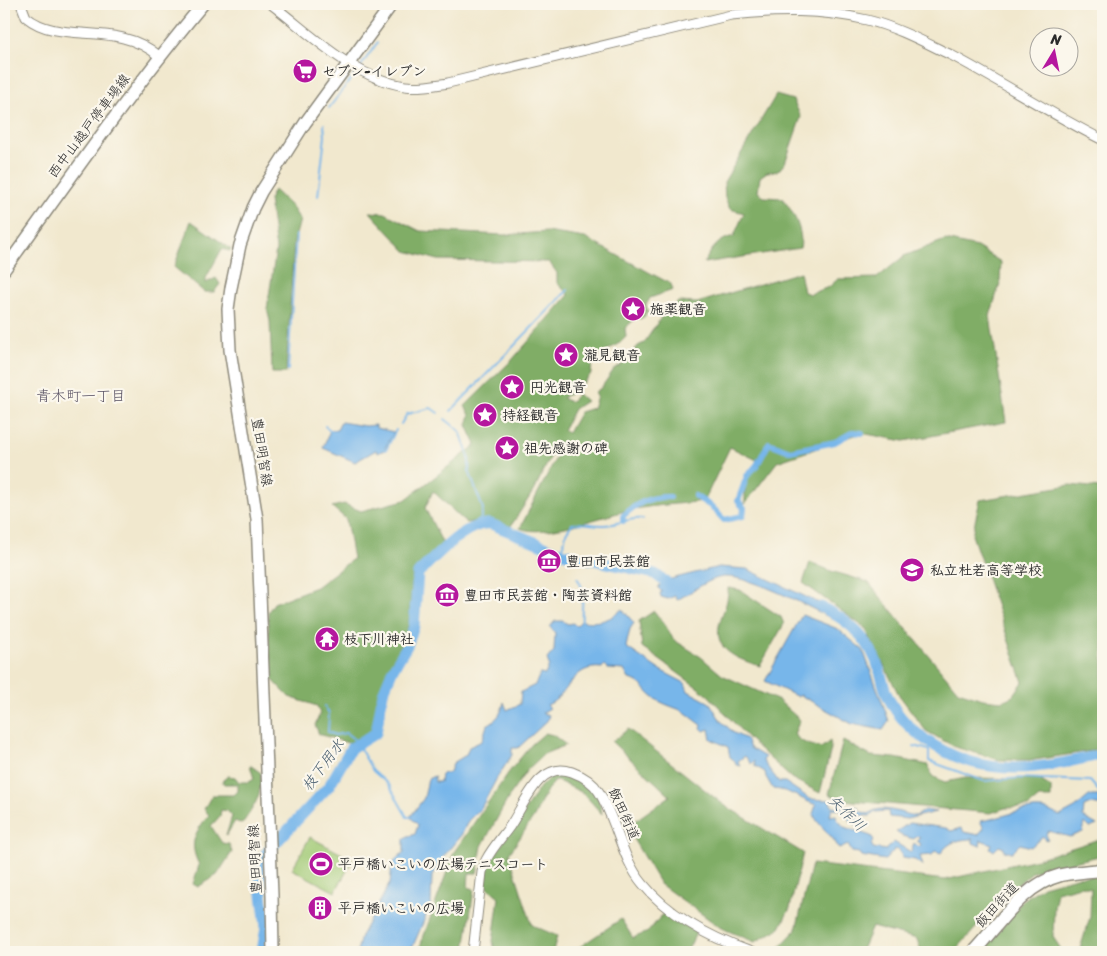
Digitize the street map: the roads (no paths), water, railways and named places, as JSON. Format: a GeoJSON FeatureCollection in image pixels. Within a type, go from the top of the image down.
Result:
{"type":"FeatureCollection","features":[{"type":"Feature","properties":{"kind":"highway","name":"飯田街道"},"geometry":{"type":"LineString","coordinates":[[973,952],[1016,904],[1040,884],[1062,875],[1103,870]]}},
{"type":"Feature","properties":{"kind":"main road","name":"西中山越戸停車場線"},"geometry":{"type":"LineString","coordinates":[[4,270],[59,191],[159,56],[203,4]]}},
{"type":"Feature","properties":{"kind":"main road","name":"豊田明智線"},"geometry":{"type":"LineString","coordinates":[[272,952],[271,859],[268,826],[256,519],[230,350],[228,309],[234,272],[253,208],[305,123],[392,4]]}},
{"type":"Feature","properties":{"kind":"street"},"geometry":{"type":"LineString","coordinates":[[21,4],[26,18],[45,28],[127,38],[149,48],[159,56]]}},
{"type":"Feature","properties":{"kind":"street"},"geometry":{"type":"LineString","coordinates":[[271,4],[359,70],[389,82],[422,87],[448,83],[731,15],[776,10],[814,11],[868,20],[915,37],[1000,81],[1103,140]]}},
{"type":"Feature","properties":{"kind":"street","name":"飯田街道"},"geometry":{"type":"LineString","coordinates":[[474,952],[482,872],[486,860],[540,778],[559,770],[581,775],[599,792],[628,861],[642,883],[658,899],[673,912],[704,931],[751,952]]}},
{"type":"Feature","properties":{"kind":"water"},"geometry":{"type":"Polygon","coordinates":[[[341,422],[365,426],[376,425],[376,428],[394,432],[384,450],[378,453],[376,450],[355,462],[323,448],[330,430],[337,430],[341,422]]]}},
{"type":"Feature","properties":{"kind":"water"},"geometry":{"type":"Polygon","coordinates":[[[719,567],[747,569],[836,611],[833,619],[758,584],[729,577],[713,580],[677,600],[675,596],[668,599],[661,597],[660,593],[662,592],[658,588],[663,581],[719,567]]]}},
{"type":"Feature","properties":{"kind":"water"},"geometry":{"type":"Polygon","coordinates":[[[622,609],[634,623],[630,629],[626,647],[658,669],[685,683],[688,691],[710,703],[721,721],[734,733],[746,739],[750,748],[765,757],[763,761],[779,782],[785,782],[810,799],[829,800],[832,806],[835,807],[859,807],[859,811],[869,814],[879,809],[916,816],[925,810],[936,812],[907,819],[889,817],[888,811],[875,812],[870,816],[854,815],[852,817],[861,820],[861,824],[856,825],[849,820],[847,811],[832,808],[830,816],[836,815],[844,827],[871,836],[874,840],[871,843],[873,848],[886,850],[894,842],[911,852],[914,843],[919,847],[921,844],[917,841],[920,837],[917,836],[914,839],[902,836],[896,832],[909,823],[946,828],[951,831],[961,828],[964,832],[978,835],[984,828],[980,821],[1035,809],[1046,810],[1060,816],[1075,808],[1089,796],[1103,796],[1103,806],[1091,804],[1084,807],[1083,817],[1097,825],[1090,828],[1085,823],[1083,832],[1070,837],[1048,831],[1046,834],[1048,839],[1046,840],[1043,836],[1031,847],[1020,844],[1012,852],[1004,851],[1004,848],[999,846],[994,851],[990,848],[992,844],[981,840],[980,846],[973,843],[973,839],[960,840],[951,843],[941,853],[935,851],[932,855],[920,856],[923,866],[915,860],[903,858],[899,851],[895,849],[885,860],[861,856],[859,853],[852,852],[848,845],[839,849],[813,814],[816,805],[790,793],[773,789],[765,772],[755,766],[754,761],[751,764],[745,756],[738,761],[740,766],[736,765],[735,761],[730,757],[728,747],[711,739],[709,729],[704,731],[701,728],[702,725],[684,712],[651,696],[640,684],[629,679],[624,670],[608,669],[604,665],[602,668],[592,668],[577,676],[555,701],[547,705],[550,708],[542,713],[549,715],[547,721],[518,748],[512,748],[512,755],[481,808],[468,821],[462,834],[443,857],[440,866],[432,876],[431,904],[413,946],[409,949],[411,952],[357,952],[361,936],[390,883],[392,863],[404,852],[404,839],[415,834],[418,825],[410,817],[424,798],[428,779],[434,776],[435,782],[440,782],[441,774],[450,772],[453,763],[466,755],[469,747],[482,741],[487,725],[498,716],[504,702],[507,710],[520,704],[521,692],[535,685],[540,674],[545,675],[549,665],[547,659],[554,651],[555,633],[550,627],[555,621],[562,621],[568,624],[573,623],[576,626],[581,621],[593,622],[608,619],[622,609]]]}},
{"type":"Feature","properties":{"kind":"water"},"geometry":{"type":"Polygon","coordinates":[[[802,615],[838,629],[863,650],[889,721],[883,730],[852,724],[800,695],[798,697],[765,681],[802,615]]]}},
{"type":"Feature","properties":{"kind":"waterway"},"geometry":{"type":"LineString","coordinates":[[361,66],[377,43]]}},
{"type":"Feature","properties":{"kind":"waterway"},"geometry":{"type":"LineString","coordinates":[[329,108],[357,71]]}},
{"type":"Feature","properties":{"kind":"waterway"},"geometry":{"type":"LineString","coordinates":[[318,196],[325,136],[324,124]]}},
{"type":"Feature","properties":{"kind":"waterway"},"geometry":{"type":"LineString","coordinates":[[288,370],[296,235]]}},
{"type":"Feature","properties":{"kind":"waterway"},"geometry":{"type":"LineString","coordinates":[[451,411],[568,290]]}},
{"type":"Feature","properties":{"kind":"waterway"},"geometry":{"type":"LineString","coordinates":[[401,424],[407,414],[431,408],[438,413]]}},
{"type":"Feature","properties":{"kind":"waterway"},"geometry":{"type":"LineString","coordinates":[[445,419],[460,431],[469,457],[469,471],[483,509],[479,524]]}},
{"type":"Feature","properties":{"kind":"waterway"},"geometry":{"type":"LineString","coordinates":[[325,426],[332,433]]}},
{"type":"Feature","properties":{"kind":"waterway"},"geometry":{"type":"LineString","coordinates":[[383,449],[386,450],[396,430]]}},
{"type":"Feature","properties":{"kind":"waterway"},"geometry":{"type":"LineString","coordinates":[[695,496],[712,507],[724,520],[743,516],[744,508],[738,501],[747,476],[757,465],[769,443],[790,451],[835,442],[853,432],[862,433]]}},
{"type":"Feature","properties":{"kind":"waterway"},"geometry":{"type":"LineString","coordinates":[[623,521],[623,516],[633,507],[650,499],[670,497]]}},
{"type":"Feature","properties":{"kind":"waterway"},"geometry":{"type":"LineString","coordinates":[[562,553],[566,533],[572,524],[609,525],[633,519],[643,519]]}},
{"type":"Feature","properties":{"kind":"waterway","name":"枝下用水"},"geometry":{"type":"LineString","coordinates":[[262,952],[266,926],[258,862],[329,786],[351,748],[376,733],[383,693],[393,669],[407,646],[414,626],[418,573],[452,541],[472,528],[482,524],[491,524],[562,553],[655,574],[671,586]]}},
{"type":"Feature","properties":{"kind":"waterway"},"geometry":{"type":"LineString","coordinates":[[577,578],[582,588],[582,624]]}},
{"type":"Feature","properties":{"kind":"waterway","name":"矢作川"},"geometry":{"type":"LineString","coordinates":[[821,607],[850,625],[865,641],[876,661],[892,705],[914,731],[935,746],[955,756],[996,767],[1038,767],[1103,754]]}},
{"type":"Feature","properties":{"kind":"waterway"},"geometry":{"type":"LineString","coordinates":[[324,706],[329,713],[328,732],[335,735],[346,733],[355,740],[373,771],[389,785],[407,817],[412,817]]}},
{"type":"Feature","properties":{"kind":"waterway"},"geometry":{"type":"LineString","coordinates":[[914,746],[929,750],[929,761],[984,781],[1020,778],[1090,781],[1103,796]]}},
{"type":"Feature","properties":{"kind":"place","name":"セブン-イレブン"},"geometry":{"type":"Point","coordinates":[305,71]}},
{"type":"Feature","properties":{"kind":"place","name":"施薬観音"},"geometry":{"type":"Point","coordinates":[633,309]}},
{"type":"Feature","properties":{"kind":"place","name":"瀧見観音"},"geometry":{"type":"Point","coordinates":[566,355]}},
{"type":"Feature","properties":{"kind":"place","name":"円光観音"},"geometry":{"type":"Point","coordinates":[512,387]}},
{"type":"Feature","properties":{"kind":"place","name":"持経観音"},"geometry":{"type":"Point","coordinates":[485,415]}},
{"type":"Feature","properties":{"kind":"place","name":"祖先感謝の碑"},"geometry":{"type":"Point","coordinates":[507,448]}},
{"type":"Feature","properties":{"kind":"place","name":"豊田市民芸館"},"geometry":{"type":"Point","coordinates":[549,561]}},
{"type":"Feature","properties":{"kind":"place","name":"私立杜若高等学校"},"geometry":{"type":"Point","coordinates":[912,570]}},
{"type":"Feature","properties":{"kind":"place","name":"豊田市民芸館・陶芸資料館"},"geometry":{"type":"Point","coordinates":[447,595]}},
{"type":"Feature","properties":{"kind":"place","name":"枝下川神社"},"geometry":{"type":"Point","coordinates":[327,639]}},
{"type":"Feature","properties":{"kind":"place","name":"平戸橋いこいの広場テニスコート"},"geometry":{"type":"Point","coordinates":[321,864]}},
{"type":"Feature","properties":{"kind":"place","name":"平戸橋いこいの広場"},"geometry":{"type":"Point","coordinates":[320,908]}},
{"type":"Feature","properties":{"kind":"district","name":"青木町一丁目"},"geometry":{"type":"Point","coordinates":[81,396]}}]}
